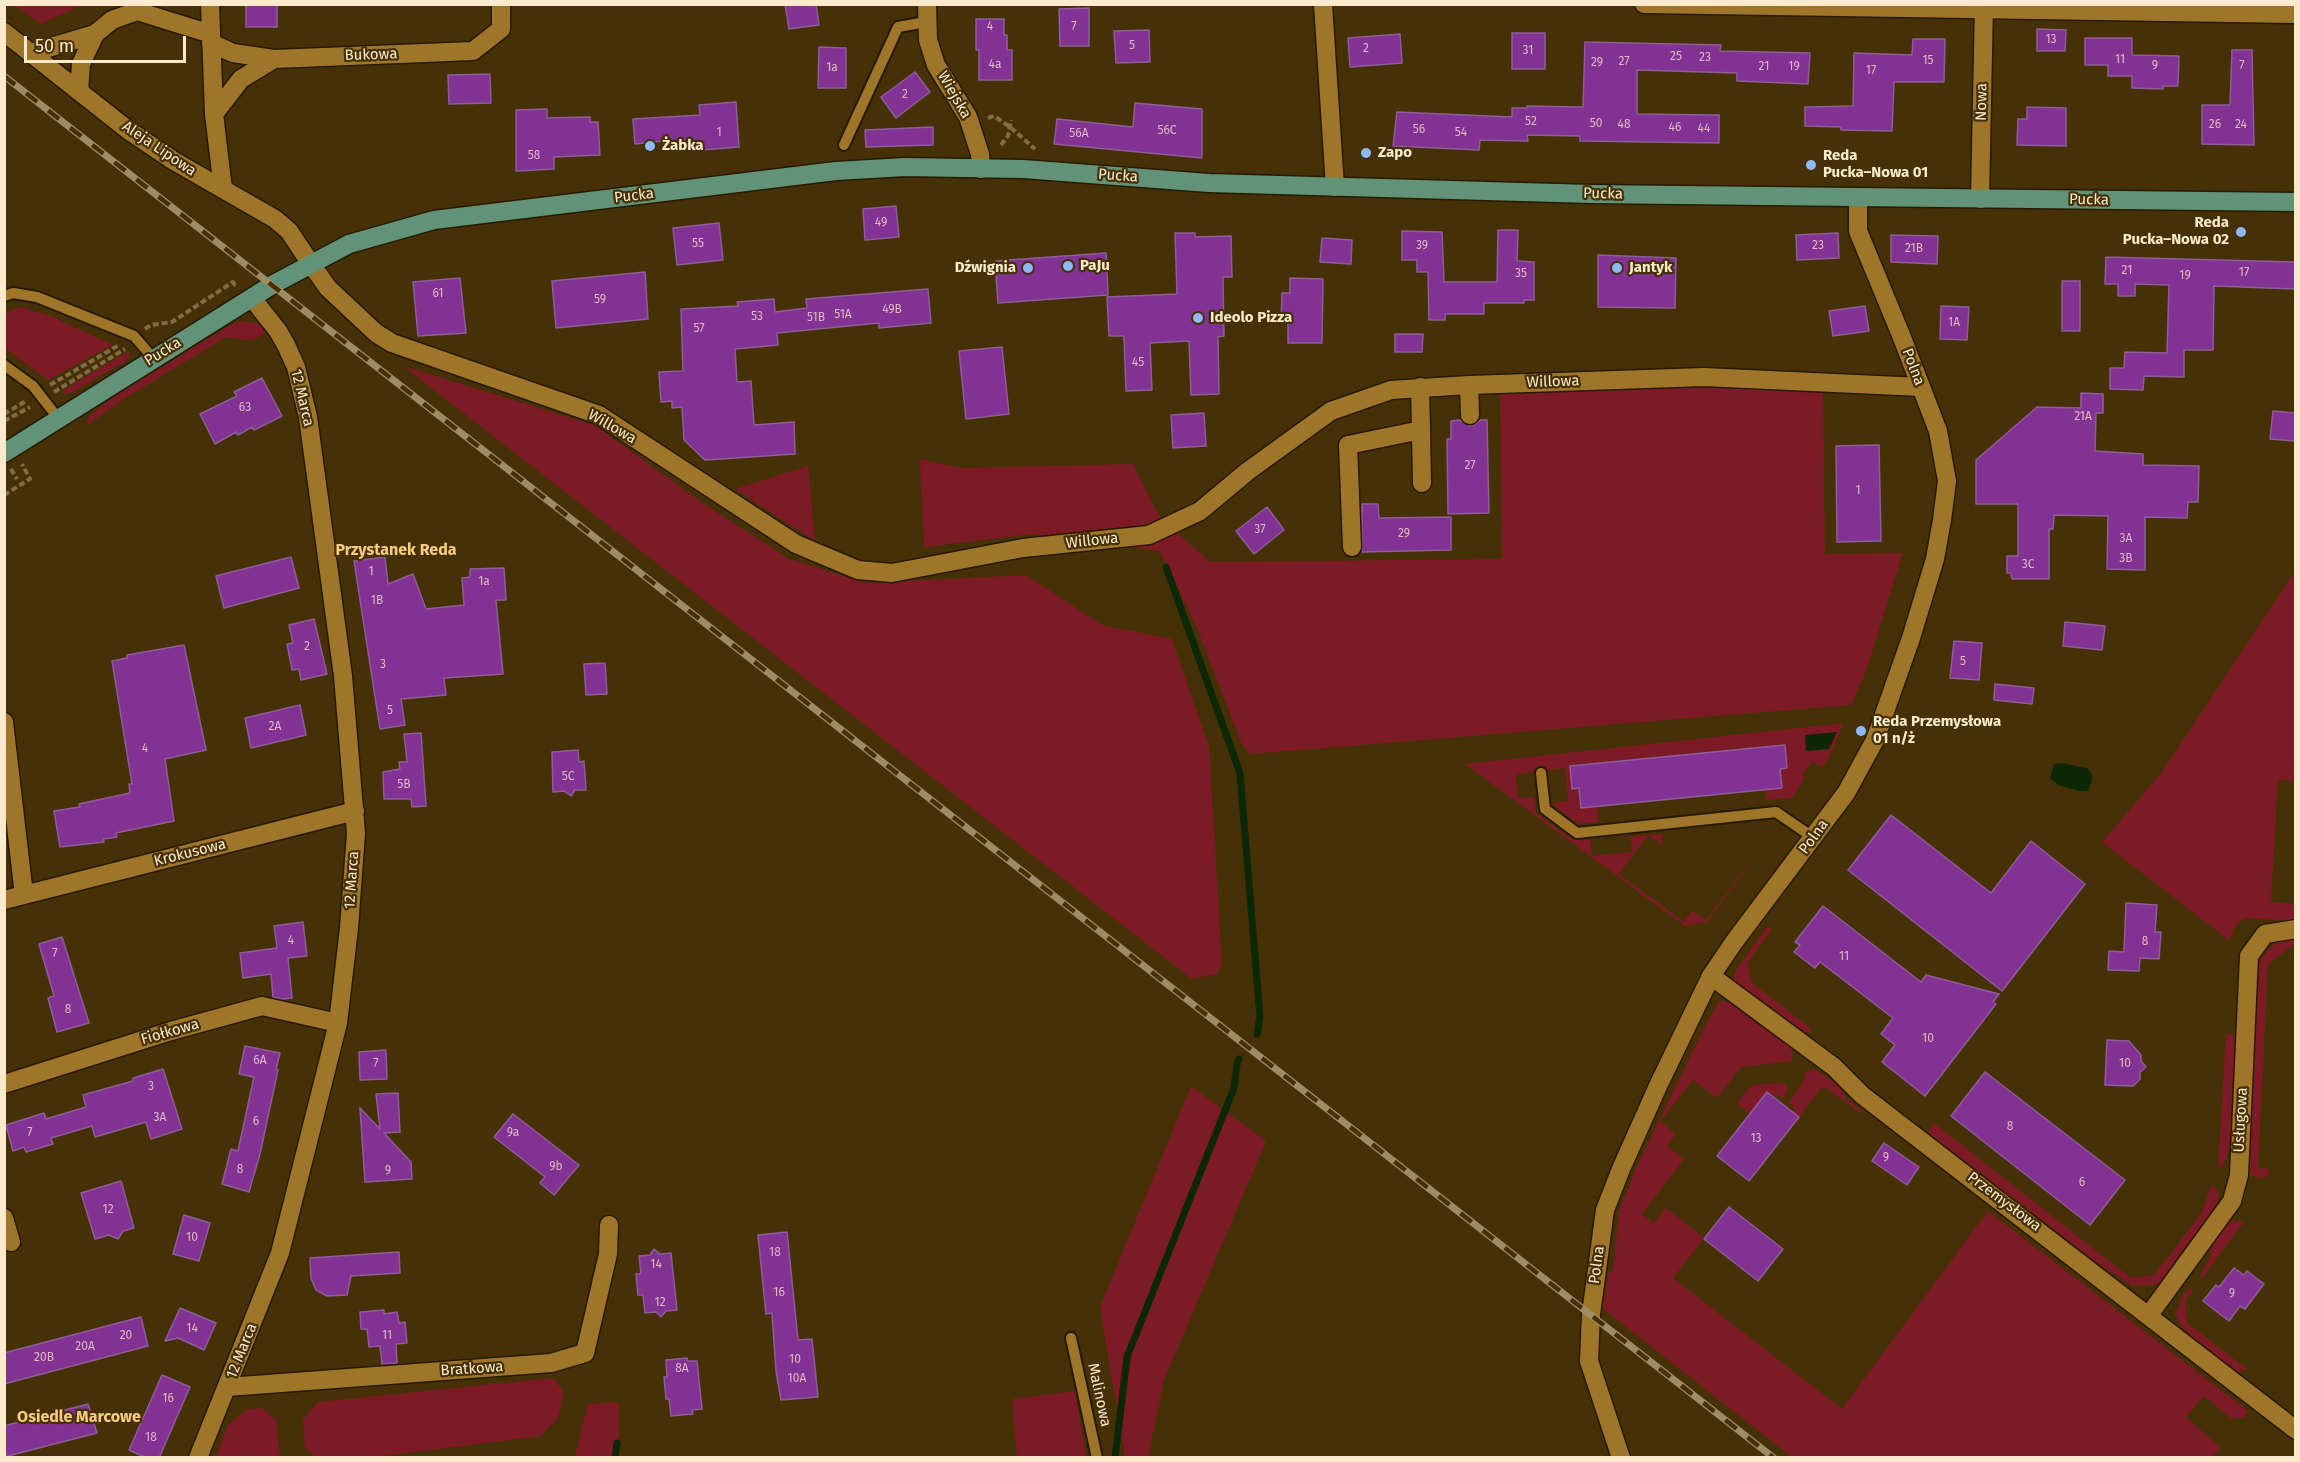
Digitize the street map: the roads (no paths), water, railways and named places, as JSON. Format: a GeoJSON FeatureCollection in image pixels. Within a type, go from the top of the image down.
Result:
{"type":"FeatureCollection","features":[{"type":"Feature","properties":{"kind":"main road","name":"Pucka"},"geometry":{"type":"LineString","coordinates":[[4,453],[252,298],[349,244],[434,220],[836,171],[905,167],[1023,169],[1209,183],[1335,187],[1980,199],[2295,202]]}},
{"type":"Feature","properties":{"kind":"street"},"geometry":{"type":"LineString","coordinates":[[210,4],[214,114],[223,189]]}},
{"type":"Feature","properties":{"kind":"street","name":"Bukowa"},"geometry":{"type":"LineString","coordinates":[[95,34],[112,20],[137,11],[211,39],[233,53],[274,59],[473,51],[501,29],[501,4]]}},
{"type":"Feature","properties":{"kind":"street"},"geometry":{"type":"LineString","coordinates":[[1323,4],[1335,187]]}},
{"type":"Feature","properties":{"kind":"street"},"geometry":{"type":"LineString","coordinates":[[1644,4],[1984,7],[2295,14]]}},
{"type":"Feature","properties":{"kind":"street","name":"Nowa"},"geometry":{"type":"LineString","coordinates":[[1980,199],[1984,7]]}},
{"type":"Feature","properties":{"kind":"street","name":"Wiejska"},"geometry":{"type":"LineString","coordinates":[[926,13],[928,40],[936,65],[968,117],[980,154],[981,169]]}},
{"type":"Feature","properties":{"kind":"street","name":"Aleja Lipowa"},"geometry":{"type":"LineString","coordinates":[[4,32],[128,130],[174,161],[275,219],[289,231],[311,264]]}},
{"type":"Feature","properties":{"kind":"street"},"geometry":{"type":"LineString","coordinates":[[31,53],[95,34]]}},
{"type":"Feature","properties":{"kind":"street"},"geometry":{"type":"LineString","coordinates":[[79,91],[81,64],[95,34]]}},
{"type":"Feature","properties":{"kind":"street"},"geometry":{"type":"LineString","coordinates":[[214,114],[241,79],[274,59]]}},
{"type":"Feature","properties":{"kind":"street","name":"Polna"},"geometry":{"type":"LineString","coordinates":[[1621,1458],[1589,1361],[1590,1314],[1605,1210],[1658,1086],[1711,976],[1846,793],[1875,740],[1911,638],[1935,559],[1947,481],[1938,431],[1858,231],[1858,197]]}},
{"type":"Feature","properties":{"kind":"street","name":"Willowa"},"geometry":{"type":"LineString","coordinates":[[311,264],[328,288],[376,333],[392,343],[599,415],[796,544],[858,570],[892,573],[1023,548],[1149,535],[1200,511],[1248,471],[1331,411],[1391,390],[1469,385],[1704,378],[1921,387]]}},
{"type":"Feature","properties":{"kind":"street","name":"12 Marca"},"geometry":{"type":"LineString","coordinates":[[198,1458],[280,1252],[338,1023],[349,928],[356,834],[343,676],[308,417],[296,367],[286,345],[252,298]]}},
{"type":"Feature","properties":{"kind":"street"},"geometry":{"type":"LineString","coordinates":[[1469,385],[1470,416]]}},
{"type":"Feature","properties":{"kind":"street"},"geometry":{"type":"LineString","coordinates":[[1420,387],[1422,483]]}},
{"type":"Feature","properties":{"kind":"street"},"geometry":{"type":"LineString","coordinates":[[1352,547],[1348,445],[1421,430]]}},
{"type":"Feature","properties":{"kind":"street"},"geometry":{"type":"LineString","coordinates":[[4,722],[24,895]]}},
{"type":"Feature","properties":{"kind":"street","name":"Krokusowa"},"geometry":{"type":"LineString","coordinates":[[4,900],[355,811]]}},
{"type":"Feature","properties":{"kind":"street","name":"Usługowa"},"geometry":{"type":"LineString","coordinates":[[2149,1315],[2232,1201],[2239,1175],[2249,956],[2265,934],[2295,929]]}},
{"type":"Feature","properties":{"kind":"street","name":"Przemysłowa"},"geometry":{"type":"LineString","coordinates":[[1711,976],[1834,1067],[1862,1095],[2295,1430]]}},
{"type":"Feature","properties":{"kind":"street","name":"Fiołkowa"},"geometry":{"type":"LineString","coordinates":[[4,1084],[171,1031],[262,1006],[338,1023]]}},
{"type":"Feature","properties":{"kind":"street"},"geometry":{"type":"LineString","coordinates":[[4,1218],[11,1242]]}},
{"type":"Feature","properties":{"kind":"street","name":"Bratkowa"},"geometry":{"type":"LineString","coordinates":[[227,1387],[551,1363],[585,1353],[608,1254],[609,1224]]}},
{"type":"Feature","properties":{"kind":"lane","name":"Wiejska"},"geometry":{"type":"LineString","coordinates":[[844,146],[898,27],[926,13]]}},
{"type":"Feature","properties":{"kind":"lane"},"geometry":{"type":"LineString","coordinates":[[4,296],[13,293],[37,297],[134,336],[153,358]]}},
{"type":"Feature","properties":{"kind":"lane"},"geometry":{"type":"LineString","coordinates":[[4,365],[33,386],[58,418]]}},
{"type":"Feature","properties":{"kind":"lane"},"geometry":{"type":"LineString","coordinates":[[1541,773],[1545,809],[1577,833],[1776,812],[1814,838]]}},
{"type":"Feature","properties":{"kind":"lane","name":"Malinowa"},"geometry":{"type":"LineString","coordinates":[[1071,1338],[1097,1458]]}},
{"type":"Feature","properties":{"kind":"waterway"},"geometry":{"type":"LineString","coordinates":[[1166,567],[1240,773],[1260,1017],[1257,1034]]}},
{"type":"Feature","properties":{"kind":"waterway"},"geometry":{"type":"LineString","coordinates":[[1115,1458],[1127,1357],[1234,1088],[1239,1059]]}},
{"type":"Feature","properties":{"kind":"waterway"},"geometry":{"type":"LineString","coordinates":[[615,1458],[617,1443]]}},
{"type":"Feature","properties":{"kind":"railway"},"geometry":{"type":"LineString","coordinates":[[4,76],[1774,1458]]}},
{"type":"Feature","properties":{"kind":"place","name":"Żabka"},"geometry":{"type":"Point","coordinates":[650,146]}},
{"type":"Feature","properties":{"kind":"place","name":"Zapo"},"geometry":{"type":"Point","coordinates":[1366,153]}},
{"type":"Feature","properties":{"kind":"place","name":"Reda Pucka–Nowa 01"},"geometry":{"type":"Point","coordinates":[1811,165]}},
{"type":"Feature","properties":{"kind":"place","name":"Reda Pucka–Nowa 02"},"geometry":{"type":"Point","coordinates":[2241,232]}},
{"type":"Feature","properties":{"kind":"place","name":"PaJu"},"geometry":{"type":"Point","coordinates":[1068,266]}},
{"type":"Feature","properties":{"kind":"place","name":"Dźwignia"},"geometry":{"type":"Point","coordinates":[1028,268]}},
{"type":"Feature","properties":{"kind":"place","name":"Jantyk"},"geometry":{"type":"Point","coordinates":[1617,268]}},
{"type":"Feature","properties":{"kind":"place","name":"Ideolo Pizza"},"geometry":{"type":"Point","coordinates":[1198,318]}},
{"type":"Feature","properties":{"kind":"place","name":"Reda Przemysłowa 01 n/ż"},"geometry":{"type":"Point","coordinates":[1861,731]}},
{"type":"Feature","properties":{"kind":"district","name":"Przystanek Reda"},"geometry":{"type":"Point","coordinates":[396,551]}},
{"type":"Feature","properties":{"kind":"district","name":"Osiedle Marcowe"},"geometry":{"type":"Point","coordinates":[79,1418]}}]}
